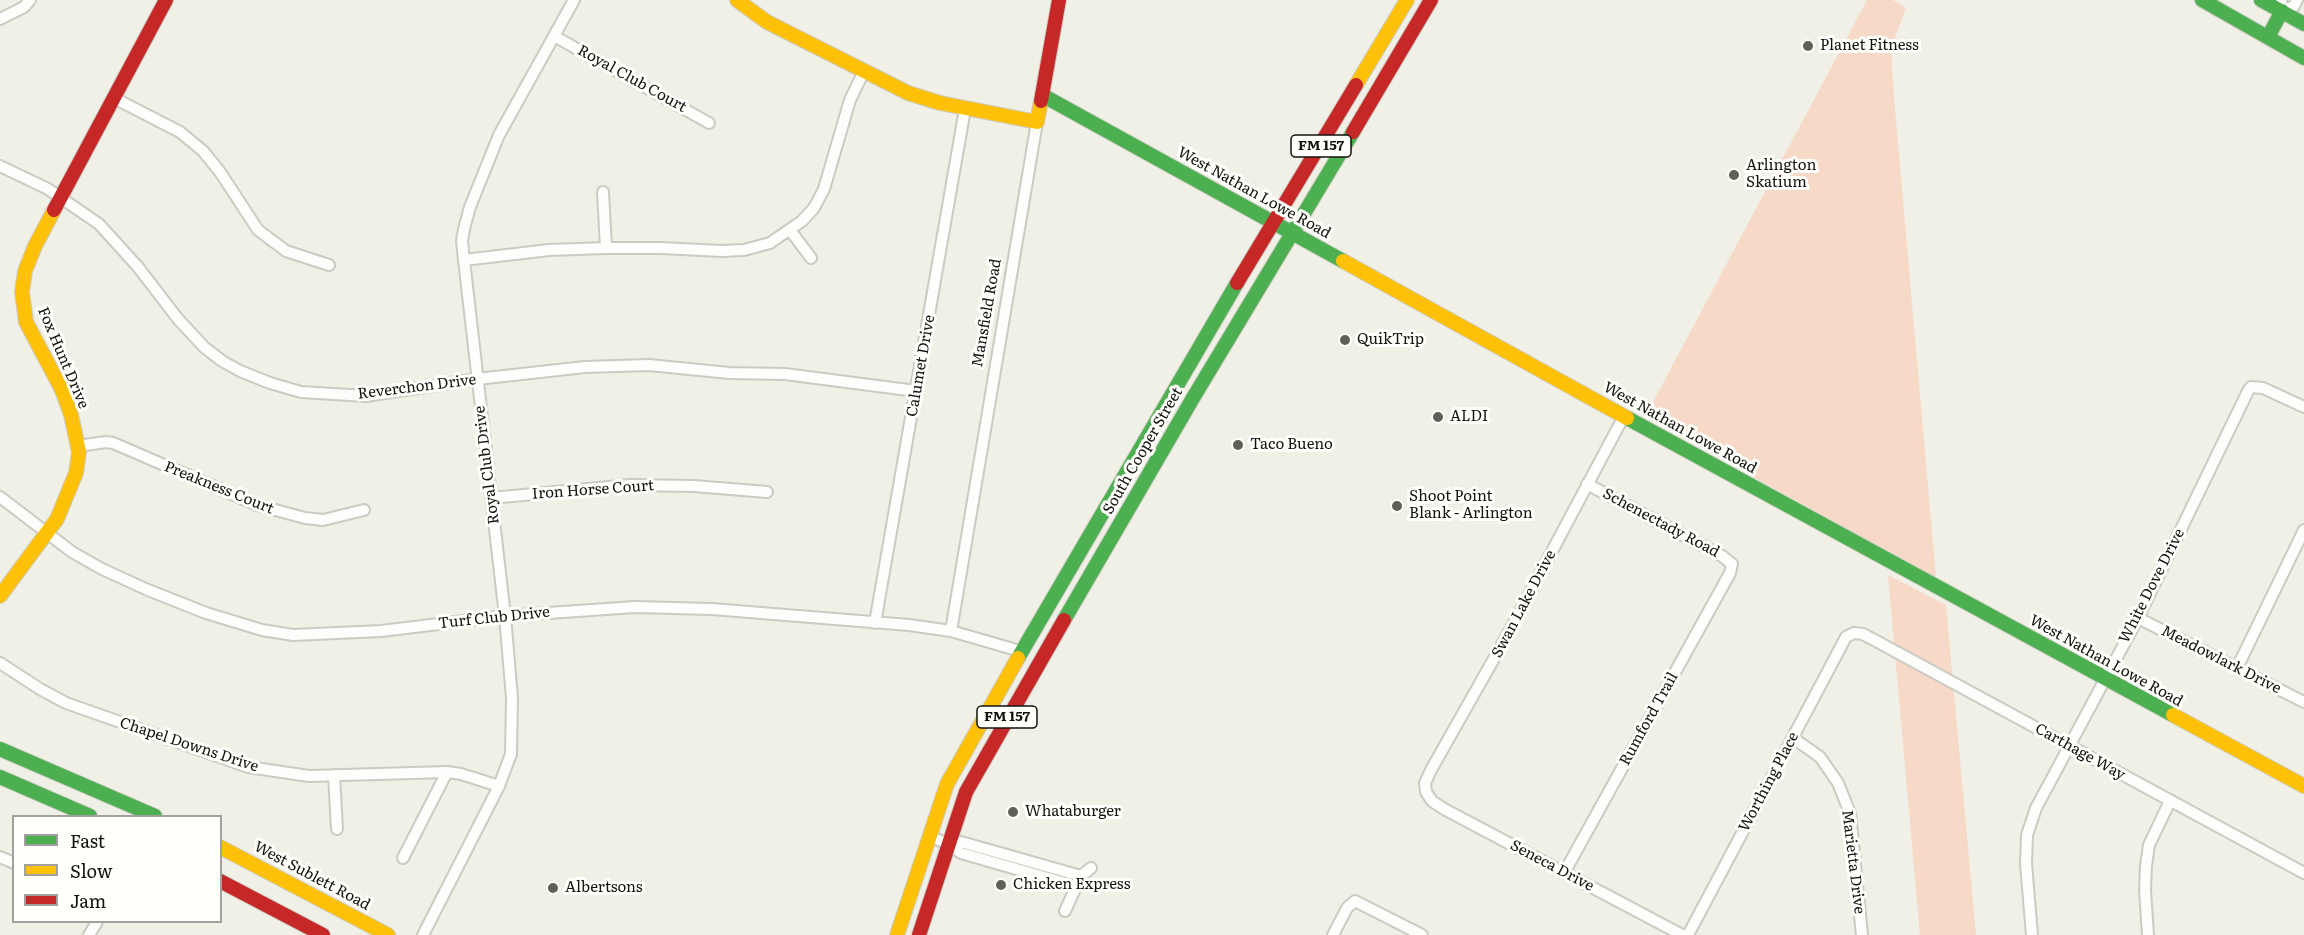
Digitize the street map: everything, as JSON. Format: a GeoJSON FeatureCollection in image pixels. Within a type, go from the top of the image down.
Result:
{"type":"FeatureCollection","features":[{"type":"Feature","properties":{"kind":"main road","name":"Fox Hunt Drive"},"geometry":{"type":"LineString","coordinates":[[0,596],[57,519],[67,500],[76,473],[78,446],[62,390],[26,322],[22,292],[25,271],[35,246],[166,0]]}},
{"type":"Feature","properties":{"kind":"main road"},"geometry":{"type":"LineString","coordinates":[[737,0],[767,22],[908,93],[965,109],[1037,122]]}},
{"type":"Feature","properties":{"kind":"main road","name":"Mansfield Road"},"geometry":{"type":"LineString","coordinates":[[1037,122],[1059,0]]}},
{"type":"Feature","properties":{"kind":"main road","name":"South Cooper Street"},"geometry":{"type":"LineString","coordinates":[[897,935],[947,784],[1020,651],[1407,0]]}},
{"type":"Feature","properties":{"kind":"main road","name":"South Cooper Street"},"geometry":{"type":"LineString","coordinates":[[919,935],[966,792],[991,745],[1154,464],[1431,0]]}},
{"type":"Feature","properties":{"kind":"main road"},"geometry":{"type":"LineString","coordinates":[[2202,0],[2304,58]]}},
{"type":"Feature","properties":{"kind":"main road"},"geometry":{"type":"LineString","coordinates":[[2261,0],[2281,6],[2304,24]]}},
{"type":"Feature","properties":{"kind":"main road"},"geometry":{"type":"LineString","coordinates":[[2268,37],[2281,6]]}},
{"type":"Feature","properties":{"kind":"main road","name":"West Nathan Lowe Road"},"geometry":{"type":"LineString","coordinates":[[1042,95],[2104,679],[2304,786]]}},
{"type":"Feature","properties":{"kind":"main road"},"geometry":{"type":"LineString","coordinates":[[1136,454],[1154,464]]}},
{"type":"Feature","properties":{"kind":"main road"},"geometry":{"type":"LineString","coordinates":[[0,749],[153,815]]}},
{"type":"Feature","properties":{"kind":"main road"},"geometry":{"type":"LineString","coordinates":[[0,777],[88,815]]}},
{"type":"Feature","properties":{"kind":"main road","name":"West Sublett Road"},"geometry":{"type":"LineString","coordinates":[[222,848],[388,935]]}},
{"type":"Feature","properties":{"kind":"main road"},"geometry":{"type":"LineString","coordinates":[[222,882],[323,935]]}},
{"type":"Feature","properties":{"kind":"street"},"geometry":{"type":"LineString","coordinates":[[0,19],[24,7],[30,0]]}},
{"type":"Feature","properties":{"kind":"street","name":"Royal Club Drive"},"geometry":{"type":"LineString","coordinates":[[423,935],[499,786],[511,754],[512,698],[505,616],[462,241],[477,191],[500,135],[574,0]]}},
{"type":"Feature","properties":{"kind":"street"},"geometry":{"type":"LineString","coordinates":[[2281,6],[2294,6],[2297,0]]}},
{"type":"Feature","properties":{"kind":"street","name":"Royal Club Court"},"geometry":{"type":"LineString","coordinates":[[554,36],[709,123]]}},
{"type":"Feature","properties":{"kind":"street"},"geometry":{"type":"LineString","coordinates":[[464,260],[549,250],[606,248],[744,250],[770,243],[790,230],[814,208],[825,189],[850,100],[864,71]]}},
{"type":"Feature","properties":{"kind":"street"},"geometry":{"type":"LineString","coordinates":[[114,98],[180,132],[203,151],[220,172],[258,230],[286,251],[329,265]]}},
{"type":"Feature","properties":{"kind":"street","name":"Calumet Drive"},"geometry":{"type":"LineString","coordinates":[[875,623],[965,109]]}},
{"type":"Feature","properties":{"kind":"street","name":"Mansfield Road"},"geometry":{"type":"LineString","coordinates":[[951,631],[1037,122]]}},
{"type":"Feature","properties":{"kind":"street","name":"Reverchon Drive"},"geometry":{"type":"LineString","coordinates":[[0,166],[48,189],[99,224],[204,347],[240,371],[301,392],[366,396],[585,367],[649,365],[729,373],[785,374],[916,391]]}},
{"type":"Feature","properties":{"kind":"street"},"geometry":{"type":"LineString","coordinates":[[603,192],[606,248]]}},
{"type":"Feature","properties":{"kind":"street"},"geometry":{"type":"LineString","coordinates":[[790,230],[811,258]]}},
{"type":"Feature","properties":{"kind":"street","name":"White Dove Drive"},"geometry":{"type":"LineString","coordinates":[[2032,935],[2026,864],[2027,835],[2036,808],[2138,618],[2248,391],[2251,387],[2263,388],[2304,408]]}},
{"type":"Feature","properties":{"kind":"street","name":"Swan Lake Drive"},"geometry":{"type":"LineString","coordinates":[[1426,792],[1425,783],[1431,770],[1509,632],[1624,416]]}},
{"type":"Feature","properties":{"kind":"street","name":"Preakness Court"},"geometry":{"type":"LineString","coordinates":[[78,446],[113,443],[257,505],[304,518],[323,520],[364,510]]}},
{"type":"Feature","properties":{"kind":"street","name":"Schenectady Road"},"geometry":{"type":"LineString","coordinates":[[1587,484],[1722,556],[1732,564]]}},
{"type":"Feature","properties":{"kind":"street","name":"Iron Horse Court"},"geometry":{"type":"LineString","coordinates":[[491,498],[630,485],[694,486],[767,492]]}},
{"type":"Feature","properties":{"kind":"street","name":"Turf Club Drive"},"geometry":{"type":"LineString","coordinates":[[0,497],[72,552],[102,569],[206,613],[262,630],[293,636],[381,631],[505,616],[636,607],[712,609],[951,631],[1020,651]]}},
{"type":"Feature","properties":{"kind":"street"},"geometry":{"type":"LineString","coordinates":[[2237,668],[2304,530]]}},
{"type":"Feature","properties":{"kind":"street","name":"Rumford Trail"},"geometry":{"type":"LineString","coordinates":[[1564,873],[1730,573],[1732,564]]}},
{"type":"Feature","properties":{"kind":"street","name":"Meadowlark Drive"},"geometry":{"type":"LineString","coordinates":[[2138,618],[2304,702]]}},
{"type":"Feature","properties":{"kind":"street","name":"Worthing Place"},"geometry":{"type":"LineString","coordinates":[[1688,935],[1846,637],[1854,633]]}},
{"type":"Feature","properties":{"kind":"street","name":"Carthage Way"},"geometry":{"type":"LineString","coordinates":[[1854,633],[1863,634],[2304,873]]}},
{"type":"Feature","properties":{"kind":"street","name":"Chapel Downs Drive"},"geometry":{"type":"LineString","coordinates":[[0,663],[40,689],[66,702],[248,767],[309,776],[447,772],[499,786]]}},
{"type":"Feature","properties":{"kind":"street","name":"Marietta Drive"},"geometry":{"type":"LineString","coordinates":[[1793,738],[1820,757],[1838,783],[1850,813],[1862,935]]}},
{"type":"Feature","properties":{"kind":"street"},"geometry":{"type":"LineString","coordinates":[[404,858],[447,772]]}},
{"type":"Feature","properties":{"kind":"street"},"geometry":{"type":"LineString","coordinates":[[334,775],[338,829]]}},
{"type":"Feature","properties":{"kind":"street","name":"Seneca Drive"},"geometry":{"type":"LineString","coordinates":[[1426,792],[1432,801],[1444,809],[1682,935]]}},
{"type":"Feature","properties":{"kind":"street"},"geometry":{"type":"LineString","coordinates":[[2148,935],[2145,890],[2149,845],[2170,801]]}},
{"type":"Feature","properties":{"kind":"street"},"geometry":{"type":"LineString","coordinates":[[929,836],[948,843],[961,853],[1075,886]]}},
{"type":"Feature","properties":{"kind":"street"},"geometry":{"type":"LineString","coordinates":[[948,843],[961,842],[1081,876]]}},
{"type":"Feature","properties":{"kind":"street"},"geometry":{"type":"LineString","coordinates":[[1065,911],[1081,876],[1091,868]]}},
{"type":"Feature","properties":{"kind":"street"},"geometry":{"type":"LineString","coordinates":[[1333,935],[1351,903],[1355,901],[1361,902],[1422,935]]}},
{"type":"Feature","properties":{"kind":"shaded area"},"geometry":{"type":"Polygon","coordinates":[[[1867,0],[1893,0],[1906,8],[1891,48],[1936,578],[1645,417],[1867,0]]]}},
{"type":"Feature","properties":{"kind":"shaded area"},"geometry":{"type":"Polygon","coordinates":[[[1888,575],[1946,605],[1976,935],[1920,935],[1888,575]]]}},
{"type":"Feature","properties":{"kind":"traffic: fast"},"geometry":{"type":"LineString","coordinates":[[2202,0],[2304,58]]}},
{"type":"Feature","properties":{"kind":"traffic: fast"},"geometry":{"type":"LineString","coordinates":[[2261,0],[2304,24]]}},
{"type":"Feature","properties":{"kind":"traffic: fast"},"geometry":{"type":"LineString","coordinates":[[2268,37],[2282,11]]}},
{"type":"Feature","properties":{"kind":"traffic: fast"},"geometry":{"type":"LineString","coordinates":[[1042,95],[1343,261]]}},
{"type":"Feature","properties":{"kind":"traffic: fast"},"geometry":{"type":"LineString","coordinates":[[1064,620],[1193,398],[1353,132]]}},
{"type":"Feature","properties":{"kind":"traffic: fast"},"geometry":{"type":"LineString","coordinates":[[1018,658],[1237,283]]}},
{"type":"Feature","properties":{"kind":"traffic: fast"},"geometry":{"type":"LineString","coordinates":[[1627,418],[2173,715]]}},
{"type":"Feature","properties":{"kind":"traffic: fast"},"geometry":{"type":"LineString","coordinates":[[0,749],[153,815]]}},
{"type":"Feature","properties":{"kind":"traffic: fast"},"geometry":{"type":"LineString","coordinates":[[0,777],[88,815]]}},
{"type":"Feature","properties":{"kind":"traffic: slow"},"geometry":{"type":"LineString","coordinates":[[737,0],[767,22],[908,93],[940,103],[1037,122],[1041,101]]}},
{"type":"Feature","properties":{"kind":"traffic: slow"},"geometry":{"type":"LineString","coordinates":[[1356,85],[1407,0]]}},
{"type":"Feature","properties":{"kind":"traffic: slow"},"geometry":{"type":"LineString","coordinates":[[0,596],[57,519],[76,473],[79,452],[71,415],[62,390],[26,322],[22,292],[25,271],[54,210]]}},
{"type":"Feature","properties":{"kind":"traffic: slow"},"geometry":{"type":"LineString","coordinates":[[1343,261],[1627,418]]}},
{"type":"Feature","properties":{"kind":"traffic: slow"},"geometry":{"type":"LineString","coordinates":[[897,935],[947,784],[1018,658]]}},
{"type":"Feature","properties":{"kind":"traffic: slow"},"geometry":{"type":"LineString","coordinates":[[2173,715],[2304,786]]}},
{"type":"Feature","properties":{"kind":"traffic: slow"},"geometry":{"type":"LineString","coordinates":[[222,848],[388,935]]}},
{"type":"Feature","properties":{"kind":"traffic: jam"},"geometry":{"type":"LineString","coordinates":[[54,210],[166,0]]}},
{"type":"Feature","properties":{"kind":"traffic: jam"},"geometry":{"type":"LineString","coordinates":[[1041,101],[1059,0]]}},
{"type":"Feature","properties":{"kind":"traffic: jam"},"geometry":{"type":"LineString","coordinates":[[1353,132],[1431,0]]}},
{"type":"Feature","properties":{"kind":"traffic: jam"},"geometry":{"type":"LineString","coordinates":[[1237,283],[1356,85]]}},
{"type":"Feature","properties":{"kind":"traffic: jam"},"geometry":{"type":"LineString","coordinates":[[919,935],[966,792],[1064,620]]}},
{"type":"Feature","properties":{"kind":"traffic: jam"},"geometry":{"type":"LineString","coordinates":[[222,882],[323,935]]}},
{"type":"Feature","properties":{"kind":"place","name":"Planet Fitness"},"geometry":{"type":"Point","coordinates":[1808,46]}},
{"type":"Feature","properties":{"kind":"place","name":"Arlington Skatium"},"geometry":{"type":"Point","coordinates":[1734,175]}},
{"type":"Feature","properties":{"kind":"place","name":"QuikTrip"},"geometry":{"type":"Point","coordinates":[1345,340]}},
{"type":"Feature","properties":{"kind":"place","name":"ALDI"},"geometry":{"type":"Point","coordinates":[1438,417]}},
{"type":"Feature","properties":{"kind":"place","name":"Taco Bueno"},"geometry":{"type":"Point","coordinates":[1238,445]}},
{"type":"Feature","properties":{"kind":"place","name":"Shoot Point Blank - Arlington"},"geometry":{"type":"Point","coordinates":[1397,506]}},
{"type":"Feature","properties":{"kind":"place","name":"Whataburger"},"geometry":{"type":"Point","coordinates":[1013,812]}},
{"type":"Feature","properties":{"kind":"place","name":"Chicken Express"},"geometry":{"type":"Point","coordinates":[1001,885]}},
{"type":"Feature","properties":{"kind":"place","name":"Albertsons"},"geometry":{"type":"Point","coordinates":[553,888]}}]}
